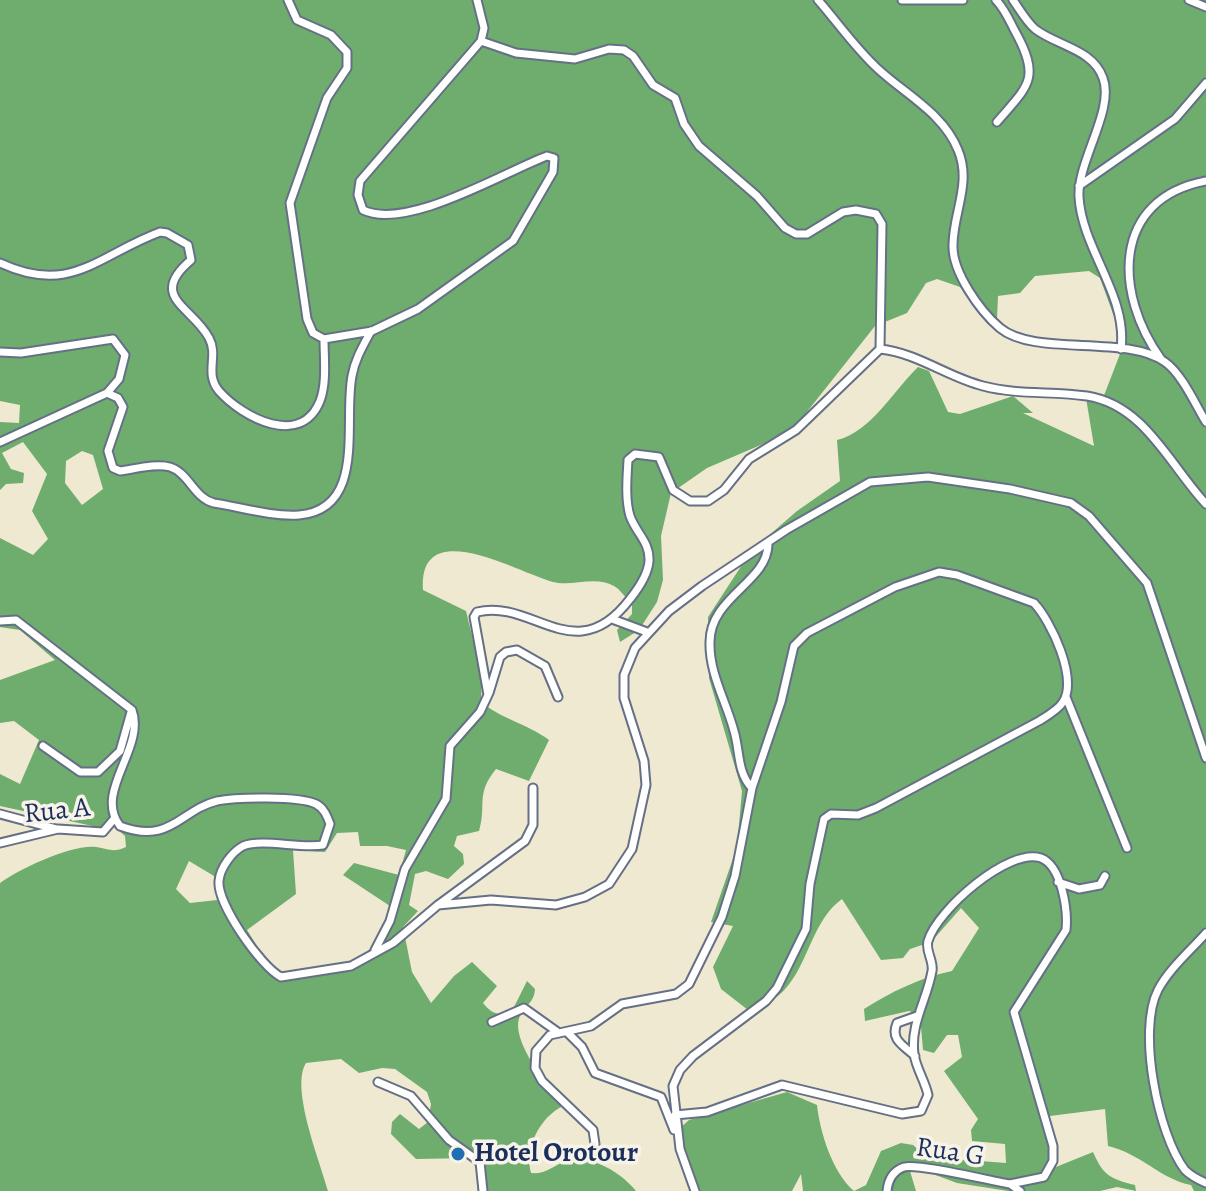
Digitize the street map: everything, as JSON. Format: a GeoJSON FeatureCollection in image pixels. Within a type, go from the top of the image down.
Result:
{"type":"FeatureCollection","features":[{"type":"Feature","properties":{"kind":"street"},"geometry":{"type":"LineString","coordinates":[[288,0],[297,20],[331,35],[347,52],[347,68],[327,98],[290,203],[307,319],[313,333],[324,339],[372,331],[418,309],[513,241],[556,165],[554,158],[547,156],[469,192],[386,216],[363,210],[358,195],[360,181],[481,41],[484,28],[477,0]]}},
{"type":"Feature","properties":{"kind":"street"},"geometry":{"type":"LineString","coordinates":[[818,0],[877,68],[919,101],[946,130],[959,151],[963,192],[952,248],[962,275],[982,308],[1001,328],[1019,337],[1121,349],[1161,359]]}},
{"type":"Feature","properties":{"kind":"street"},"geometry":{"type":"LineString","coordinates":[[902,0],[963,0]]}},
{"type":"Feature","properties":{"kind":"street"},"geometry":{"type":"LineString","coordinates":[[996,0],[1028,54],[1032,71],[1026,88],[997,122]]}},
{"type":"Feature","properties":{"kind":"street"},"geometry":{"type":"LineString","coordinates":[[1013,0],[1036,29],[1085,56],[1103,78],[1104,96],[1079,186],[1080,207],[1122,326],[1121,349]]}},
{"type":"Feature","properties":{"kind":"street"},"geometry":{"type":"LineString","coordinates":[[1189,0],[1206,7]]}},
{"type":"Feature","properties":{"kind":"street"},"geometry":{"type":"LineString","coordinates":[[481,41],[516,53],[575,59],[616,48],[629,52],[653,85],[675,98],[684,124],[699,146],[757,196],[785,228],[796,234],[817,230],[843,212],[856,210],[876,214],[882,232],[880,349],[796,430],[749,459],[724,490],[708,501],[690,501],[672,489],[659,457],[635,454],[628,460],[631,517],[644,537],[649,561],[634,593],[612,619],[597,628],[575,631],[532,622],[497,609],[477,612],[473,625],[488,695]]}},
{"type":"Feature","properties":{"kind":"street"},"geometry":{"type":"LineString","coordinates":[[1079,186],[1175,119],[1206,83]]}},
{"type":"Feature","properties":{"kind":"street"},"geometry":{"type":"LineString","coordinates":[[1206,181],[1179,188],[1157,200],[1136,227],[1132,239],[1131,280],[1135,313],[1143,335],[1171,367],[1206,422]]}},
{"type":"Feature","properties":{"kind":"street"},"geometry":{"type":"LineString","coordinates":[[0,263],[39,277],[69,275],[160,232],[178,239],[188,245],[191,260],[178,270],[174,298],[210,339],[213,380],[226,397],[255,417],[277,427],[293,427],[314,412],[321,400],[324,339]]}},
{"type":"Feature","properties":{"kind":"street"},"geometry":{"type":"LineString","coordinates":[[107,393],[118,398],[123,407],[108,451],[113,468],[120,471],[168,466],[177,470],[202,498],[214,503],[297,515],[317,511],[333,501],[347,476],[352,376],[357,358],[372,331]]}},
{"type":"Feature","properties":{"kind":"street"},"geometry":{"type":"LineString","coordinates":[[0,352],[21,353],[113,339],[125,355],[119,379],[107,393],[0,442]]}},
{"type":"Feature","properties":{"kind":"street"},"geometry":{"type":"LineString","coordinates":[[880,349],[907,354],[985,387],[1082,396],[1111,403],[1135,419],[1206,504]]}},
{"type":"Feature","properties":{"kind":"street"},"geometry":{"type":"LineString","coordinates":[[438,905],[491,900],[565,904],[598,891],[619,873],[632,849],[646,785],[644,761],[624,698],[624,675],[647,632],[702,586],[854,488],[886,478],[928,477],[1052,497],[1071,503],[1089,516],[1147,583],[1206,758]]}},
{"type":"Feature","properties":{"kind":"street"},"geometry":{"type":"LineString","coordinates":[[752,788],[742,772],[734,731],[714,672],[710,630],[720,610],[763,563],[768,545]]}},
{"type":"Feature","properties":{"kind":"street"},"geometry":{"type":"LineString","coordinates":[[591,1154],[595,1144],[593,1130],[542,1081],[535,1068],[536,1051],[540,1042],[563,1032],[591,1026],[622,1004],[676,994],[689,984],[702,964],[726,904],[752,788],[762,767],[798,641],[895,587],[939,572],[957,575],[1034,603],[1056,637],[1066,676],[1066,697],[1127,848]]}},
{"type":"Feature","properties":{"kind":"street"},"geometry":{"type":"LineString","coordinates":[[612,619],[647,632]]}},
{"type":"Feature","properties":{"kind":"street"},"geometry":{"type":"LineString","coordinates":[[0,621],[16,620],[132,710],[137,730],[116,783],[112,802],[114,819],[120,826],[147,831],[175,826],[215,802],[262,800],[315,804],[326,812],[330,824],[323,845],[308,848],[244,846],[228,858],[219,881],[225,904],[259,961],[281,977],[341,969],[401,938],[438,905],[525,841],[533,825],[533,788]]}},
{"type":"Feature","properties":{"kind":"street"},"geometry":{"type":"LineString","coordinates":[[374,952],[390,921],[409,859],[446,799],[450,746],[480,712],[500,657],[517,650],[536,657],[545,666],[558,697]]}},
{"type":"Feature","properties":{"kind":"street"},"geometry":{"type":"LineString","coordinates":[[677,1133],[673,1086],[680,1070],[693,1056],[766,1001],[777,988],[806,929],[822,824],[831,814],[858,815],[876,808],[1039,721],[1066,697]]}},
{"type":"Feature","properties":{"kind":"street"},"geometry":{"type":"LineString","coordinates":[[43,746],[80,772],[98,772],[120,751],[132,710]]}},
{"type":"Feature","properties":{"kind":"street"},"geometry":{"type":"LineString","coordinates":[[0,814],[58,829]]}},
{"type":"Feature","properties":{"kind":"street","name":"Rua A"},"geometry":{"type":"LineString","coordinates":[[0,843],[58,829],[90,834],[103,832],[114,819]]}},
{"type":"Feature","properties":{"kind":"street"},"geometry":{"type":"LineString","coordinates":[[675,1115],[707,1112],[782,1085],[912,1114],[921,1111],[927,1102],[925,1083],[915,1056],[917,1016],[932,966],[928,949],[930,938],[968,887],[1010,865],[1035,857],[1051,866],[1058,882],[1067,917],[1066,930],[1014,1012],[1053,1146],[1053,1161],[1044,1177],[1010,1184]]}},
{"type":"Feature","properties":{"kind":"street"},"geometry":{"type":"LineString","coordinates":[[1058,882],[1085,889],[1100,885],[1105,876]]}},
{"type":"Feature","properties":{"kind":"street"},"geometry":{"type":"LineString","coordinates":[[1206,933],[1158,989],[1149,1019],[1157,1095],[1179,1159],[1186,1171],[1206,1183]]}},
{"type":"Feature","properties":{"kind":"street"},"geometry":{"type":"LineString","coordinates":[[492,1022],[524,1008],[582,1047],[595,1073],[661,1097],[677,1133],[695,1191]]}},
{"type":"Feature","properties":{"kind":"street"},"geometry":{"type":"LineString","coordinates":[[915,1056],[894,1038],[893,1032],[897,1023],[917,1016]]}},
{"type":"Feature","properties":{"kind":"street"},"geometry":{"type":"LineString","coordinates":[[378,1082],[411,1096],[449,1140],[480,1162],[483,1191]]}},
{"type":"Feature","properties":{"kind":"street","name":"Rua G"},"geometry":{"type":"LineString","coordinates":[[887,1191],[888,1182],[897,1170],[914,1166],[1010,1184],[1020,1191]]}},
{"type":"Feature","properties":{"kind":"green space"},"geometry":{"type":"Polygon","coordinates":[[[0,0],[1206,0],[1206,1191],[1194,1191],[1191,1185],[1170,1178],[1131,1155],[1108,1146],[1105,1109],[1050,1116],[1045,1128],[1056,1167],[1093,1152],[1108,1175],[1135,1185],[1136,1191],[1117,1187],[1100,1191],[1008,1191],[957,1183],[922,1170],[910,1171],[916,1191],[854,1191],[866,1185],[881,1151],[901,1143],[913,1145],[927,1157],[1006,1163],[1005,1144],[972,1141],[971,1130],[978,1119],[944,1071],[962,1057],[958,1035],[947,1035],[934,1053],[923,1050],[920,1015],[909,1011],[865,1021],[864,1009],[874,1003],[918,981],[952,971],[979,928],[961,908],[931,942],[910,949],[903,958],[881,960],[842,899],[819,927],[794,977],[783,991],[768,1003],[748,1010],[721,989],[713,967],[733,926],[711,922],[737,847],[742,791],[709,678],[708,617],[751,551],[797,511],[840,481],[837,440],[849,436],[871,420],[918,367],[929,371],[948,412],[960,414],[1013,396],[1033,413],[1023,413],[1094,446],[1086,398],[1091,392],[1103,398],[1120,354],[1116,322],[1100,278],[1089,271],[1035,276],[1020,293],[998,296],[997,319],[988,324],[960,287],[937,279],[926,283],[907,313],[875,326],[791,432],[707,468],[671,493],[661,536],[663,580],[657,602],[639,630],[620,642],[617,630],[632,614],[632,603],[616,587],[607,583],[553,582],[496,560],[453,551],[436,555],[426,567],[423,590],[466,611],[482,678],[481,701],[495,712],[549,740],[529,781],[496,769],[484,793],[479,831],[457,836],[454,846],[463,854],[464,864],[448,879],[426,871],[415,874],[409,905],[418,911],[403,927],[412,972],[431,1003],[454,976],[472,962],[497,986],[483,1003],[499,1014],[512,1011],[527,981],[535,989],[520,1016],[520,1037],[532,1063],[563,1106],[547,1118],[536,1134],[530,1154],[531,1173],[581,1159],[612,1170],[636,1191],[479,1191],[480,1177],[471,1158],[416,1159],[391,1134],[392,1122],[400,1114],[419,1129],[428,1122],[431,1104],[427,1092],[395,1069],[382,1068],[359,1073],[341,1059],[306,1063],[302,1074],[304,1107],[328,1191],[0,1191],[0,883],[32,865],[74,849],[96,847],[114,850],[126,847],[125,836],[109,822],[102,828],[0,806],[0,774],[20,784],[39,740],[14,721],[0,723],[0,680],[55,660],[20,630],[0,627],[0,538],[33,555],[48,539],[32,511],[47,474],[23,442],[2,453],[11,469],[24,473],[23,483],[6,484],[0,490],[0,422],[19,423],[20,405],[0,401],[0,0]],[[82,451],[66,461],[65,483],[82,505],[103,489],[93,455],[82,451]],[[358,832],[337,833],[325,852],[293,850],[296,894],[247,930],[274,973],[320,970],[356,959],[374,944],[385,926],[390,906],[343,875],[354,863],[399,875],[406,850],[360,846],[358,832]],[[189,861],[176,889],[190,903],[217,900],[214,876],[189,861]]]}},
{"type":"Feature","properties":{"kind":"green space"},"geometry":{"type":"Polygon","coordinates":[[[787,1092],[817,1105],[828,1151],[854,1191],[803,1191],[801,1174],[792,1191],[696,1191],[683,1162],[680,1128],[689,1120],[787,1092]]]}},
{"type":"Feature","properties":{"kind":"place","name":"Hotel Orotour"},"geometry":{"type":"Point","coordinates":[458,1154]}}]}
